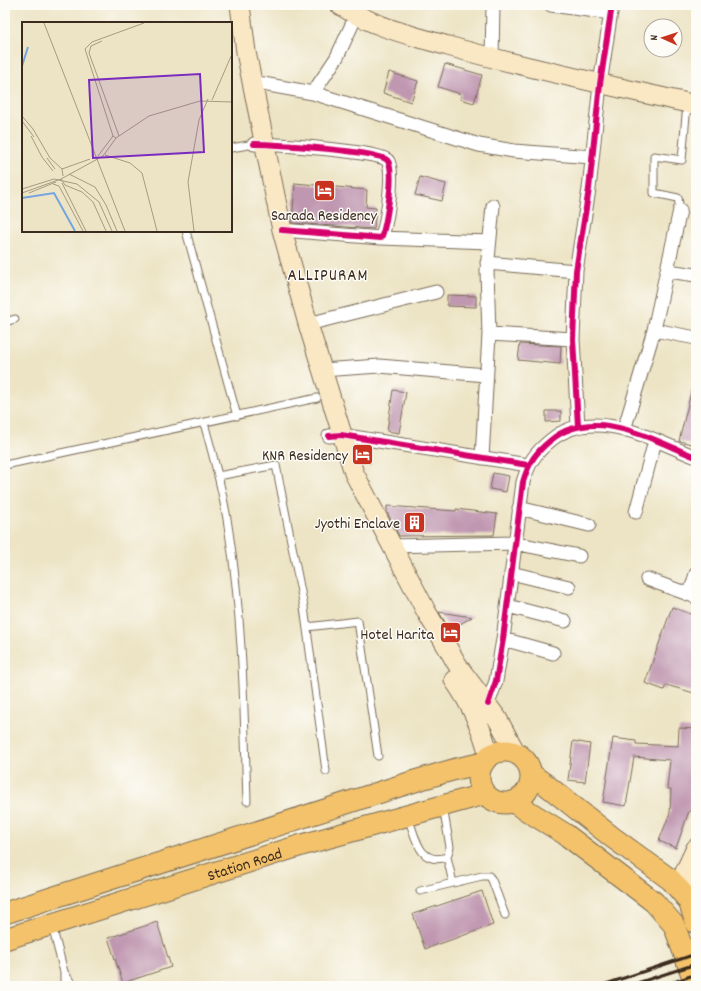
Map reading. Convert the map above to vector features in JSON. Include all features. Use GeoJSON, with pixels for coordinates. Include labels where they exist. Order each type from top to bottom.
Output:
{"type":"FeatureCollection","features":[{"type":"Feature","properties":{"kind":"main road"},"geometry":{"type":"LineString","coordinates":[[230,5],[240,77],[322,370],[335,435],[348,486],[359,512],[415,619],[474,711],[485,737],[486,760]]}},
{"type":"Feature","properties":{"kind":"main road"},"geometry":{"type":"LineString","coordinates":[[240,5],[252,82],[259,144],[285,282],[317,398],[335,435],[347,454],[363,494],[446,647],[460,669],[488,704],[516,754]]}},
{"type":"Feature","properties":{"kind":"main road"},"geometry":{"type":"LineString","coordinates":[[340,5],[356,16],[377,25],[492,59],[692,104]]}},
{"type":"Feature","properties":{"kind":"main road"},"geometry":{"type":"LineString","coordinates":[[531,774],[529,786],[523,796],[513,802],[503,803],[493,800],[485,794],[480,784],[479,773],[486,760],[498,752],[507,751],[516,754],[526,762],[531,774],[612,837],[671,880],[691,905]]}},
{"type":"Feature","properties":{"kind":"main road","name":"Station Road"},"geometry":{"type":"LineString","coordinates":[[5,913],[486,760]]}},
{"type":"Feature","properties":{"kind":"main road","name":"Station Road"},"geometry":{"type":"LineString","coordinates":[[5,939],[302,845],[485,794]]}},
{"type":"Feature","properties":{"kind":"main road"},"geometry":{"type":"LineString","coordinates":[[513,802],[565,834],[654,902],[674,925],[696,986]]}},
{"type":"Feature","properties":{"kind":"main road"},"geometry":{"type":"LineString","coordinates":[[691,905],[696,848]]}},
{"type":"Feature","properties":{"kind":"main road"},"geometry":{"type":"LineString","coordinates":[[674,925],[673,950],[685,986]]}},
{"type":"Feature","properties":{"kind":"street"},"geometry":{"type":"LineString","coordinates":[[492,59],[493,5]]}},
{"type":"Feature","properties":{"kind":"street"},"geometry":{"type":"LineString","coordinates":[[551,5],[612,9],[600,84],[592,157],[576,271],[573,339],[578,426]]}},
{"type":"Feature","properties":{"kind":"street"},"geometry":{"type":"LineString","coordinates":[[313,93],[337,57],[356,16]]}},
{"type":"Feature","properties":{"kind":"street"},"geometry":{"type":"LineString","coordinates":[[252,82],[313,93],[480,145],[514,151],[592,157]]}},
{"type":"Feature","properties":{"kind":"street"},"geometry":{"type":"LineString","coordinates":[[259,144],[338,150],[383,157],[387,160],[390,165],[390,187],[385,225],[381,238]]}},
{"type":"Feature","properties":{"kind":"street"},"geometry":{"type":"LineString","coordinates":[[482,458],[489,334],[487,263],[493,206]]}},
{"type":"Feature","properties":{"kind":"street"},"geometry":{"type":"LineString","coordinates":[[624,430],[654,330],[680,210]]}},
{"type":"Feature","properties":{"kind":"street"},"geometry":{"type":"LineString","coordinates":[[282,230],[381,238],[489,242]]}},
{"type":"Feature","properties":{"kind":"street"},"geometry":{"type":"LineString","coordinates":[[487,263],[576,271]]}},
{"type":"Feature","properties":{"kind":"street"},"geometry":{"type":"LineString","coordinates":[[668,271],[696,275]]}},
{"type":"Feature","properties":{"kind":"street"},"geometry":{"type":"LineString","coordinates":[[308,324],[436,292]]}},
{"type":"Feature","properties":{"kind":"street"},"geometry":{"type":"LineString","coordinates":[[654,330],[696,338]]}},
{"type":"Feature","properties":{"kind":"street"},"geometry":{"type":"LineString","coordinates":[[489,334],[573,339]]}},
{"type":"Feature","properties":{"kind":"street"},"geometry":{"type":"LineString","coordinates":[[322,370],[379,366],[486,375]]}},
{"type":"Feature","properties":{"kind":"street"},"geometry":{"type":"LineString","coordinates":[[488,704],[496,681],[503,639],[519,508],[528,465],[538,452],[556,436],[578,426],[602,425],[624,430],[696,457]]}},
{"type":"Feature","properties":{"kind":"street"},"geometry":{"type":"LineString","coordinates":[[335,435],[528,465]]}},
{"type":"Feature","properties":{"kind":"street"},"geometry":{"type":"LineString","coordinates":[[636,512],[656,441]]}},
{"type":"Feature","properties":{"kind":"street"},"geometry":{"type":"LineString","coordinates":[[519,508],[589,524]]}},
{"type":"Feature","properties":{"kind":"street"},"geometry":{"type":"LineString","coordinates":[[391,546],[514,543],[579,556]]}},
{"type":"Feature","properties":{"kind":"street"},"geometry":{"type":"LineString","coordinates":[[512,573],[569,587]]}},
{"type":"Feature","properties":{"kind":"street"},"geometry":{"type":"LineString","coordinates":[[647,579],[693,595],[696,574]]}},
{"type":"Feature","properties":{"kind":"street"},"geometry":{"type":"LineString","coordinates":[[508,606],[565,621]]}},
{"type":"Feature","properties":{"kind":"street"},"geometry":{"type":"LineString","coordinates":[[503,639],[553,653]]}},
{"type":"Feature","properties":{"kind":"lane"},"geometry":{"type":"LineString","coordinates":[[680,210],[678,198],[654,193],[654,156],[682,160],[692,104]]}},
{"type":"Feature","properties":{"kind":"lane"},"geometry":{"type":"LineString","coordinates":[[232,148],[259,144]]}},
{"type":"Feature","properties":{"kind":"lane"},"geometry":{"type":"LineString","coordinates":[[186,232],[237,416]]}},
{"type":"Feature","properties":{"kind":"lane"},"geometry":{"type":"LineString","coordinates":[[5,322],[16,319]]}},
{"type":"Feature","properties":{"kind":"lane"},"geometry":{"type":"LineString","coordinates":[[5,465],[317,398]]}},
{"type":"Feature","properties":{"kind":"lane"},"geometry":{"type":"LineString","coordinates":[[204,423],[218,476],[229,532],[235,578],[244,698],[247,801]]}},
{"type":"Feature","properties":{"kind":"lane"},"geometry":{"type":"LineString","coordinates":[[218,476],[276,465],[307,627],[326,771]]}},
{"type":"Feature","properties":{"kind":"lane"},"geometry":{"type":"LineString","coordinates":[[307,627],[358,621],[378,756]]}},
{"type":"Feature","properties":{"kind":"lane"},"geometry":{"type":"LineString","coordinates":[[443,805],[450,847],[447,857],[453,884]]}},
{"type":"Feature","properties":{"kind":"lane"},"geometry":{"type":"LineString","coordinates":[[407,815],[419,847],[426,856],[437,860],[447,857]]}},
{"type":"Feature","properties":{"kind":"lane"},"geometry":{"type":"LineString","coordinates":[[420,892],[482,876],[489,876],[492,880],[505,915]]}},
{"type":"Feature","properties":{"kind":"lane"},"geometry":{"type":"LineString","coordinates":[[52,924],[64,972],[64,986]]}},
{"type":"Feature","properties":{"kind":"lane"},"geometry":{"type":"LineString","coordinates":[[64,972],[73,986]]}},
{"type":"Feature","properties":{"kind":"building"},"geometry":{"type":"Polygon","coordinates":[[[445,64],[482,75],[474,103],[460,99],[461,94],[438,87],[445,64]]]}},
{"type":"Feature","properties":{"kind":"building"},"geometry":{"type":"Polygon","coordinates":[[[389,72],[418,81],[411,102],[383,93],[389,72]]]}},
{"type":"Feature","properties":{"kind":"building"},"geometry":{"type":"Polygon","coordinates":[[[420,177],[446,184],[442,201],[415,195],[420,177]]]}},
{"type":"Feature","properties":{"kind":"building"},"geometry":{"type":"Polygon","coordinates":[[[295,183],[367,190],[366,207],[376,208],[374,229],[292,223],[295,183]]]}},
{"type":"Feature","properties":{"kind":"building"},"geometry":{"type":"Polygon","coordinates":[[[447,295],[476,296],[476,307],[447,306],[447,295]]]}},
{"type":"Feature","properties":{"kind":"building"},"geometry":{"type":"Polygon","coordinates":[[[520,344],[561,346],[560,364],[518,360],[520,344]]]}},
{"type":"Feature","properties":{"kind":"building"},"geometry":{"type":"Polygon","coordinates":[[[692,388],[696,388],[696,445],[679,441],[692,388]]]}},
{"type":"Feature","properties":{"kind":"building"},"geometry":{"type":"Polygon","coordinates":[[[393,390],[406,392],[399,433],[387,431],[393,390]]]}},
{"type":"Feature","properties":{"kind":"building"},"geometry":{"type":"Polygon","coordinates":[[[546,411],[561,411],[561,421],[546,422],[546,411]]]}},
{"type":"Feature","properties":{"kind":"building"},"geometry":{"type":"Polygon","coordinates":[[[359,448],[371,448],[370,463],[362,462],[359,448]]]}},
{"type":"Feature","properties":{"kind":"building"},"geometry":{"type":"Polygon","coordinates":[[[493,473],[509,476],[506,492],[490,489],[493,473]]]}},
{"type":"Feature","properties":{"kind":"building"},"geometry":{"type":"Polygon","coordinates":[[[387,506],[456,511],[456,509],[497,514],[494,535],[399,536],[387,512],[387,506]]]}},
{"type":"Feature","properties":{"kind":"building"},"geometry":{"type":"Polygon","coordinates":[[[672,607],[696,616],[696,688],[694,693],[666,685],[664,690],[645,683],[672,607]]]}},
{"type":"Feature","properties":{"kind":"building"},"geometry":{"type":"Polygon","coordinates":[[[439,612],[472,617],[450,630],[439,612]]]}},
{"type":"Feature","properties":{"kind":"building"},"geometry":{"type":"Polygon","coordinates":[[[679,728],[696,729],[693,765],[696,765],[696,811],[689,811],[676,848],[659,841],[670,813],[671,789],[667,789],[670,760],[634,757],[626,806],[603,802],[613,738],[636,741],[636,744],[678,746],[679,728]]]}},
{"type":"Feature","properties":{"kind":"building"},"geometry":{"type":"Polygon","coordinates":[[[573,741],[590,744],[585,782],[568,780],[573,741]]]}},
{"type":"Feature","properties":{"kind":"building"},"geometry":{"type":"Polygon","coordinates":[[[482,891],[493,925],[425,949],[413,914],[482,891]]]}},
{"type":"Feature","properties":{"kind":"building"},"geometry":{"type":"Polygon","coordinates":[[[157,922],[171,967],[123,983],[108,938],[157,922]]]}},
{"type":"Feature","properties":{"kind":"railway"},"geometry":{"type":"LineString","coordinates":[[600,986],[696,954]]}},
{"type":"Feature","properties":{"kind":"railway"},"geometry":{"type":"LineString","coordinates":[[628,986],[696,964]]}},
{"type":"Feature","properties":{"kind":"railway"},"geometry":{"type":"LineString","coordinates":[[663,986],[696,974]]}},
{"type":"Feature","properties":{"kind":"cycle path"},"geometry":{"type":"LineString","coordinates":[[578,426],[573,339],[576,271],[589,189],[600,84],[612,5]]}},
{"type":"Feature","properties":{"kind":"cycle path"},"geometry":{"type":"LineString","coordinates":[[254,144],[346,151],[379,157],[387,160],[390,165],[391,174],[389,198],[381,238],[282,230]]}},
{"type":"Feature","properties":{"kind":"cycle path"},"geometry":{"type":"LineString","coordinates":[[488,704],[496,681],[503,639],[523,482],[530,463],[541,449],[551,440],[568,430],[586,426],[604,426],[623,429],[642,435],[696,457]]}},
{"type":"Feature","properties":{"kind":"cycle path"},"geometry":{"type":"LineString","coordinates":[[329,436],[341,435],[528,465]]}},
{"type":"Feature","properties":{"kind":"place","name":"Sarada Residency"},"geometry":{"type":"Point","coordinates":[324,190]}},
{"type":"Feature","properties":{"kind":"place","name":"KNR Residency"},"geometry":{"type":"Point","coordinates":[363,454]}},
{"type":"Feature","properties":{"kind":"place","name":"Jyothi Enclave"},"geometry":{"type":"Point","coordinates":[415,522]}},
{"type":"Feature","properties":{"kind":"place","name":"Hotel Harita"},"geometry":{"type":"Point","coordinates":[450,633]}},
{"type":"Feature","properties":{"kind":"district","name":"ALLIPURAM"},"geometry":{"type":"Point","coordinates":[328,274]}}]}
